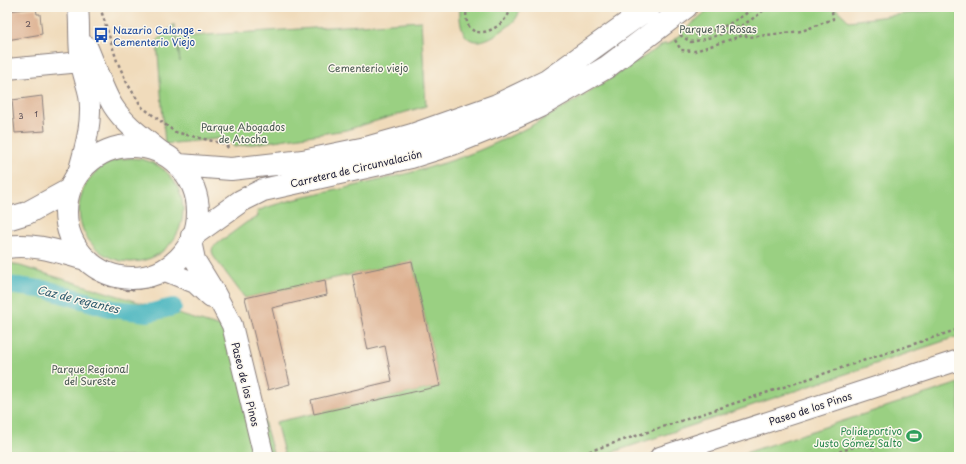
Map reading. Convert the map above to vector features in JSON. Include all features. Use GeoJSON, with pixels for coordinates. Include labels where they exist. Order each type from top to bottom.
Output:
{"type":"FeatureCollection","features":[{"type":"Feature","properties":{"kind":"main road","name":"Carretera de Circunvalación"},"geometry":{"type":"LineString","coordinates":[[171,159],[231,169],[303,161],[366,148],[412,135],[497,105],[547,81],[650,7]]}},
{"type":"Feature","properties":{"kind":"main road","name":"Carretera de Circunvalación"},"geometry":{"type":"LineString","coordinates":[[191,239],[241,201],[263,190],[412,157],[452,144],[540,106],[606,67],[670,32],[686,7]]}},
{"type":"Feature","properties":{"kind":"main road"},"geometry":{"type":"LineString","coordinates":[[7,220],[27,212],[74,182],[98,155],[117,148],[137,146],[150,148],[171,159],[188,178],[195,193],[198,209],[196,226],[191,239],[184,252],[162,278],[150,275],[137,278],[123,277],[86,267],[41,247],[7,247]]}},
{"type":"Feature","properties":{"kind":"main road"},"geometry":{"type":"LineString","coordinates":[[74,182],[66,208],[68,227],[74,244],[86,267]]}},
{"type":"Feature","properties":{"kind":"street"},"geometry":{"type":"LineString","coordinates":[[74,182],[86,145],[90,120],[89,96],[81,62],[81,30],[78,7]]}},
{"type":"Feature","properties":{"kind":"street"},"geometry":{"type":"LineString","coordinates":[[81,30],[105,91],[114,107],[141,135],[171,159]]}},
{"type":"Feature","properties":{"kind":"street"},"geometry":{"type":"LineString","coordinates":[[7,69],[81,62]]}},
{"type":"Feature","properties":{"kind":"street","name":"Paseo de los Pinos"},"geometry":{"type":"LineString","coordinates":[[191,239],[195,260],[226,311],[232,325],[264,457]]}},
{"type":"Feature","properties":{"kind":"street","name":"Paseo de los Pinos"},"geometry":{"type":"LineString","coordinates":[[162,278],[195,283],[226,311]]}},
{"type":"Feature","properties":{"kind":"street","name":"Paseo de los Pinos"},"geometry":{"type":"LineString","coordinates":[[660,457],[959,360]]}},
{"type":"Feature","properties":{"kind":"path"},"geometry":{"type":"LineString","coordinates":[[100,7],[117,61],[127,82],[142,107],[175,132],[225,144],[229,147],[230,152]]}},
{"type":"Feature","properties":{"kind":"path"},"geometry":{"type":"LineString","coordinates":[[468,7],[467,20],[471,28],[477,32],[488,33],[500,26],[509,16],[512,7]]}},
{"type":"Feature","properties":{"kind":"path"},"geometry":{"type":"LineString","coordinates":[[688,34],[703,33],[726,26],[755,7]]}},
{"type":"Feature","properties":{"kind":"path"},"geometry":{"type":"LineString","coordinates":[[670,32],[691,42],[722,35],[757,16],[767,7]]}},
{"type":"Feature","properties":{"kind":"path"},"geometry":{"type":"LineString","coordinates":[[670,32],[681,50],[695,51],[744,35],[749,37],[802,31],[833,19],[832,11],[828,7]]}},
{"type":"Feature","properties":{"kind":"path"},"geometry":{"type":"LineString","coordinates":[[86,267],[105,285],[128,290],[162,278]]}},
{"type":"Feature","properties":{"kind":"path"},"geometry":{"type":"LineString","coordinates":[[572,457],[959,329]]}},
{"type":"Feature","properties":{"kind":"path"},"geometry":{"type":"LineString","coordinates":[[822,457],[870,442],[875,457]]}},
{"type":"Feature","properties":{"kind":"green space"},"geometry":{"type":"Polygon","coordinates":[[[460,7],[520,7],[516,19],[507,27],[490,38],[482,41],[475,41],[469,39],[464,34],[461,27],[460,7]]]}},
{"type":"Feature","properties":{"kind":"green space","name":"Parque 13 Rosas"},"geometry":{"type":"Polygon","coordinates":[[[711,7],[834,7],[849,21],[959,7],[959,336],[598,457],[285,457],[276,422],[440,386],[412,261],[245,298],[214,257],[212,251],[213,247],[247,222],[258,217],[257,211],[267,207],[287,201],[391,178],[445,163],[463,157],[504,139],[551,115],[664,44],[669,44],[711,7]]]}},
{"type":"Feature","properties":{"kind":"green space","name":"Cementerio viejo"},"geometry":{"type":"Polygon","coordinates":[[[421,21],[426,106],[346,130],[234,147],[225,138],[165,144],[157,41],[174,24],[180,62],[177,37],[421,21]]]}},
{"type":"Feature","properties":{"kind":"green space"},"geometry":{"type":"Polygon","coordinates":[[[131,158],[151,162],[168,173],[179,190],[183,210],[179,230],[168,247],[151,258],[131,262],[111,258],[94,247],[83,230],[79,210],[83,190],[94,173],[111,162],[131,158]]]}},
{"type":"Feature","properties":{"kind":"green space","name":"Parque Regional del Sureste"},"geometry":{"type":"Polygon","coordinates":[[[7,262],[240,333],[274,457],[7,457],[7,262]]]}},
{"type":"Feature","properties":{"kind":"green space"},"geometry":{"type":"Polygon","coordinates":[[[959,383],[959,457],[733,457],[959,383]]]}},
{"type":"Feature","properties":{"kind":"building"},"geometry":{"type":"Polygon","coordinates":[[[36,8],[37,14],[40,14],[42,34],[7,40],[7,11],[36,8]]]}},
{"type":"Feature","properties":{"kind":"building"},"geometry":{"type":"Polygon","coordinates":[[[42,96],[45,131],[15,133],[12,100],[42,96]]]}},
{"type":"Feature","properties":{"kind":"building"},"geometry":{"type":"Polygon","coordinates":[[[412,261],[440,386],[314,414],[311,400],[392,381],[385,346],[368,350],[352,274],[412,261]]]}},
{"type":"Feature","properties":{"kind":"building"},"geometry":{"type":"Polygon","coordinates":[[[325,280],[327,295],[272,308],[290,384],[268,390],[245,298],[325,280]]]}},
{"type":"Feature","properties":{"kind":"waterway","name":"Caz de regantes"},"geometry":{"type":"LineString","coordinates":[[7,285],[48,290],[113,309],[148,313],[173,307]]}},
{"type":"Feature","properties":{"kind":"place","name":"Nazario Calonge - Cementerio Viejo"},"geometry":{"type":"Point","coordinates":[101,35]}},
{"type":"Feature","properties":{"kind":"place","name":"Polideportivo Justo Gómez Salto"},"geometry":{"type":"Point","coordinates":[914,436]}},
{"type":"Feature","properties":{"kind":"park label","name":"Parque Abogados de Atocha"},"geometry":{"type":"Point","coordinates":[243,132]}}]}
